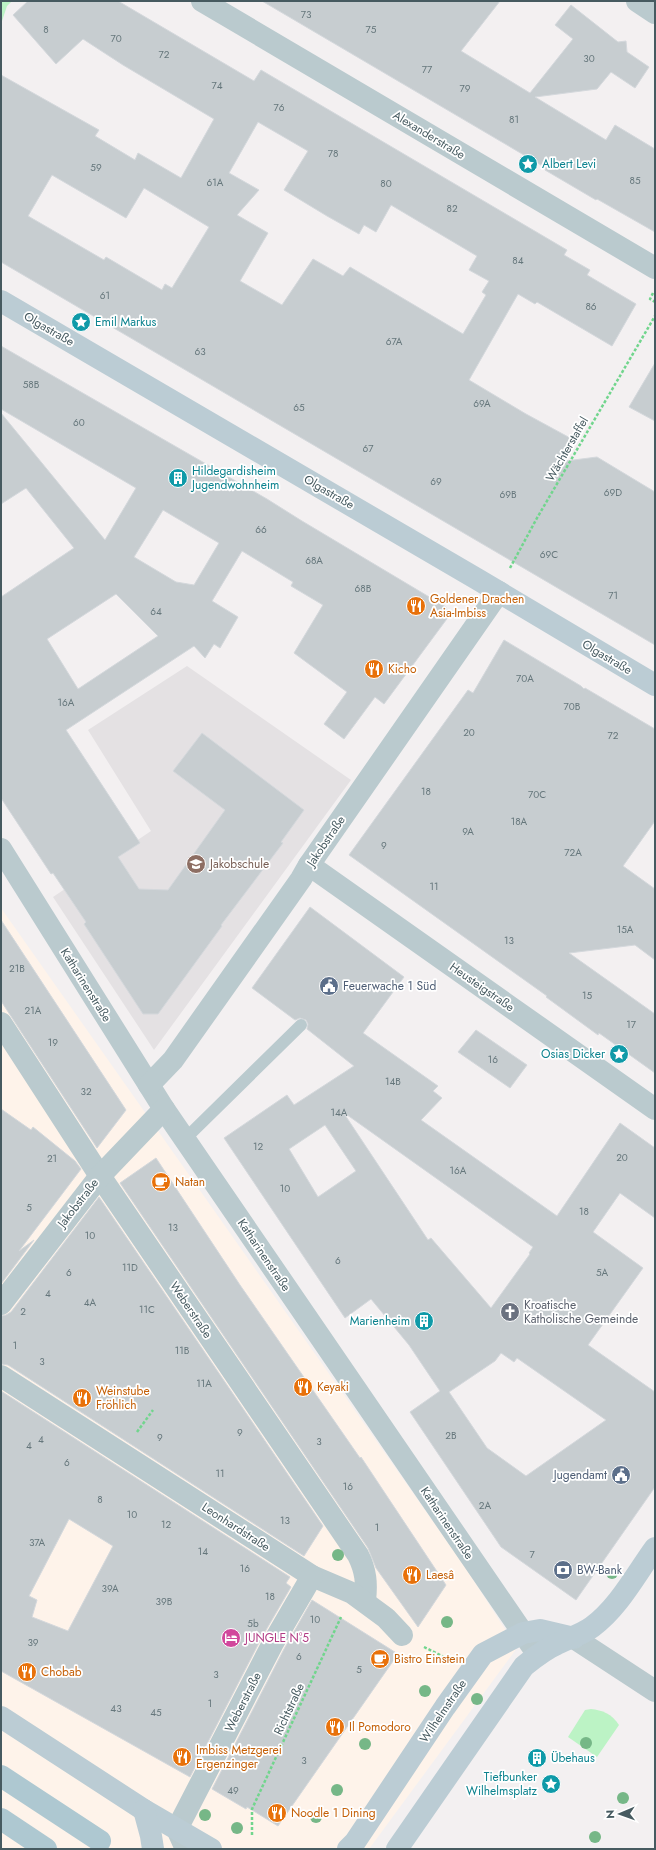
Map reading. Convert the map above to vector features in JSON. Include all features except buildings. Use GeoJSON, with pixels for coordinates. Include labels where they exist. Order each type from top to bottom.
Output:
{"type":"FeatureCollection","features":[{"type":"Feature","properties":{"kind":"main road"},"geometry":{"type":"LineString","coordinates":[[1,1776],[100,1841]]}},
{"type":"Feature","properties":{"kind":"main road"},"geometry":{"type":"LineString","coordinates":[[1,1819],[46,1849]]}},
{"type":"Feature","properties":{"kind":"street","name":"Alexanderstraße"},"geometry":{"type":"LineString","coordinates":[[202,1],[655,268]]}},
{"type":"Feature","properties":{"kind":"street"},"geometry":{"type":"LineString","coordinates":[[637,1],[655,13]]}},
{"type":"Feature","properties":{"kind":"street","name":"Olgastraße"},"geometry":{"type":"LineString","coordinates":[[1,301],[499,592],[655,685]]}},
{"type":"Feature","properties":{"kind":"street","name":"Jakobstraße"},"geometry":{"type":"LineString","coordinates":[[149,1085],[173,1060],[301,879],[309,865],[499,592]]}},
{"type":"Feature","properties":{"kind":"street","name":"Katharinenstraße"},"geometry":{"type":"LineString","coordinates":[[1,849],[164,1109],[538,1655]]}},
{"type":"Feature","properties":{"kind":"street","name":"Heusteigstraße"},"geometry":{"type":"LineString","coordinates":[[309,865],[655,1109]]}},
{"type":"Feature","properties":{"kind":"street","name":"Weberstraße"},"geometry":{"type":"LineString","coordinates":[[1,1023],[100,1176],[358,1555],[364,1566],[367,1582],[359,1597]]}},
{"type":"Feature","properties":{"kind":"street","name":"Jakobstraße"},"geometry":{"type":"LineString","coordinates":[[1,1304],[100,1176],[164,1109]]}},
{"type":"Feature","properties":{"kind":"street","name":"Leonhardstraße"},"geometry":{"type":"LineString","coordinates":[[1,1376],[312,1576],[359,1597],[386,1618],[402,1635]]}},
{"type":"Feature","properties":{"kind":"street"},"geometry":{"type":"LineString","coordinates":[[397,1849],[524,1666],[556,1644],[574,1638],[593,1627],[610,1611],[655,1548]]}},
{"type":"Feature","properties":{"kind":"street","name":"Weberstraße"},"geometry":{"type":"LineString","coordinates":[[177,1829],[273,1643],[312,1576]]}},
{"type":"Feature","properties":{"kind":"street","name":"Wilhelmstraße"},"geometry":{"type":"LineString","coordinates":[[348,1849],[355,1842],[483,1654],[523,1634],[540,1630],[574,1638]]}},
{"type":"Feature","properties":{"kind":"street"},"geometry":{"type":"LineString","coordinates":[[574,1638],[655,1692]]}},
{"type":"Feature","properties":{"kind":"street"},"geometry":{"type":"LineString","coordinates":[[1,1717],[144,1810],[211,1849]]}},
{"type":"Feature","properties":{"kind":"street"},"geometry":{"type":"LineString","coordinates":[[144,1810],[151,1836],[152,1849]]}},
{"type":"Feature","properties":{"kind":"street"},"geometry":{"type":"LineString","coordinates":[[177,1829],[186,1849]]}},
{"type":"Feature","properties":{"kind":"lane"},"geometry":{"type":"LineString","coordinates":[[185,1139],[301,1025]]}},
{"type":"Feature","properties":{"kind":"path"},"geometry":{"type":"LineString","coordinates":[[655,289],[650,299],[655,302]]}},
{"type":"Feature","properties":{"kind":"path","name":"Wächterstaffel"},"geometry":{"type":"LineString","coordinates":[[499,592],[513,562],[537,518],[655,316]]}},
{"type":"Feature","properties":{"kind":"path","name":"Richtstraße"},"geometry":{"type":"LineString","coordinates":[[252,1835],[252,1809],[359,1597]]}},
{"type":"Feature","properties":{"kind":"path"},"geometry":{"type":"LineString","coordinates":[[402,1635],[445,1658],[474,1667]]}},
{"type":"Feature","properties":{"kind":"shaded area","name":"Jakobschule"},"geometry":{"type":"Polygon","coordinates":[[[187,666],[351,780],[154,1050],[53,897],[151,831],[88,730],[187,666]]]}},
{"type":"Feature","properties":{"kind":"shaded area"},"geometry":{"type":"Polygon","coordinates":[[[1,908],[463,1564],[517,1648],[369,1849],[1,1849],[1,908]]]}},
{"type":"Feature","properties":{"kind":"green space"},"geometry":{"type":"Polygon","coordinates":[[[1,1],[12,1],[7,6],[1,24],[1,1]]]}},
{"type":"Feature","properties":{"kind":"green space"},"geometry":{"type":"Polygon","coordinates":[[[591,1709],[606,1713],[619,1725],[597,1757],[568,1737],[585,1710],[591,1709]]]}},
{"type":"Feature","properties":{"kind":"place","name":"Albert Levi"},"geometry":{"type":"Point","coordinates":[528,164]}},
{"type":"Feature","properties":{"kind":"place","name":"Emil Markus"},"geometry":{"type":"Point","coordinates":[81,322]}},
{"type":"Feature","properties":{"kind":"place","name":"Hildegardisheim Jugendwohnheim"},"geometry":{"type":"Point","coordinates":[178,478]}},
{"type":"Feature","properties":{"kind":"place","name":"Goldener Drachen Asia-Imbiss"},"geometry":{"type":"Point","coordinates":[416,606]}},
{"type":"Feature","properties":{"kind":"place","name":"Kicho"},"geometry":{"type":"Point","coordinates":[374,669]}},
{"type":"Feature","properties":{"kind":"place","name":"Jakobschule"},"geometry":{"type":"Point","coordinates":[196,864]}},
{"type":"Feature","properties":{"kind":"place","name":"Feuerwache 1 Süd"},"geometry":{"type":"Point","coordinates":[329,986]}},
{"type":"Feature","properties":{"kind":"place","name":"Osias Dicker"},"geometry":{"type":"Point","coordinates":[619,1054]}},
{"type":"Feature","properties":{"kind":"place","name":"Natan"},"geometry":{"type":"Point","coordinates":[161,1182]}},
{"type":"Feature","properties":{"kind":"place","name":"Kroatische Katholische Gemeinde"},"geometry":{"type":"Point","coordinates":[510,1312]}},
{"type":"Feature","properties":{"kind":"place","name":"Marienheim"},"geometry":{"type":"Point","coordinates":[424,1321]}},
{"type":"Feature","properties":{"kind":"place","name":"Keyaki"},"geometry":{"type":"Point","coordinates":[303,1387]}},
{"type":"Feature","properties":{"kind":"place","name":"Weinstube Fröhlich"},"geometry":{"type":"Point","coordinates":[82,1398]}},
{"type":"Feature","properties":{"kind":"place","name":"Jugendamt"},"geometry":{"type":"Point","coordinates":[621,1475]}},
{"type":"Feature","properties":{"kind":"place","name":"BW-Bank"},"geometry":{"type":"Point","coordinates":[563,1570]}},
{"type":"Feature","properties":{"kind":"place","name":"Laesâ"},"geometry":{"type":"Point","coordinates":[412,1575]}},
{"type":"Feature","properties":{"kind":"place","name":"JUNGLE N°5"},"geometry":{"type":"Point","coordinates":[231,1638]}},
{"type":"Feature","properties":{"kind":"place","name":"Bistro Einstein"},"geometry":{"type":"Point","coordinates":[380,1659]}},
{"type":"Feature","properties":{"kind":"place","name":"Chobab"},"geometry":{"type":"Point","coordinates":[27,1672]}},
{"type":"Feature","properties":{"kind":"place","name":"Il Pomodoro"},"geometry":{"type":"Point","coordinates":[335,1727]}},
{"type":"Feature","properties":{"kind":"place","name":"Imbiss Metzgerei Ergenzinger"},"geometry":{"type":"Point","coordinates":[182,1757]}},
{"type":"Feature","properties":{"kind":"place","name":"Übehaus"},"geometry":{"type":"Point","coordinates":[537,1758]}},
{"type":"Feature","properties":{"kind":"place","name":"Tiefbunker Wilhelmsplatz"},"geometry":{"type":"Point","coordinates":[551,1784]}},
{"type":"Feature","properties":{"kind":"place","name":"Noodle 1 Dining"},"geometry":{"type":"Point","coordinates":[277,1813]}}]}
